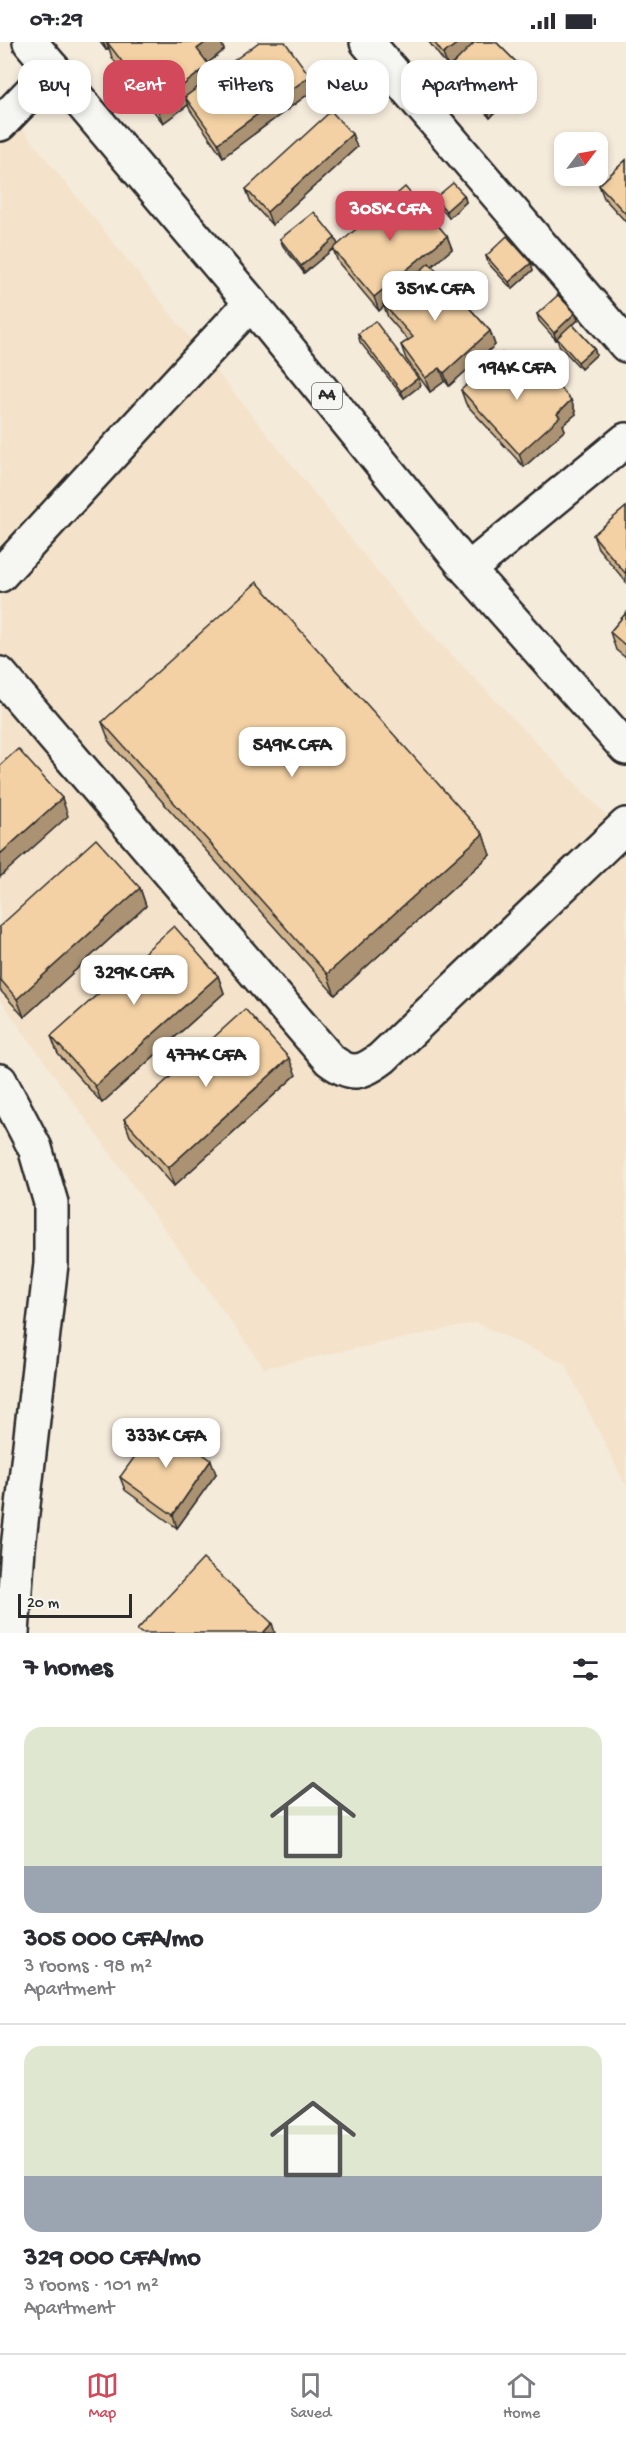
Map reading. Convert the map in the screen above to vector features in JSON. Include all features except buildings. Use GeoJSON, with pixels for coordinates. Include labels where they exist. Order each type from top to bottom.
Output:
{"type":"FeatureCollection","features":[{"type":"Feature","properties":{"kind":"street","name":"A4"},"geometry":{"type":"LineString","coordinates":[[30,42],[45,60]]}},
{"type":"Feature","properties":{"kind":"street"},"geometry":{"type":"LineString","coordinates":[[366,42],[626,345]]}},
{"type":"Feature","properties":{"kind":"street"},"geometry":{"type":"LineString","coordinates":[[0,124],[18,105]]}},
{"type":"Feature","properties":{"kind":"street","name":"A4"},"geometry":{"type":"LineString","coordinates":[[91,114],[250,303],[468,570],[626,748]]}},
{"type":"Feature","properties":{"kind":"street"},"geometry":{"type":"LineString","coordinates":[[0,575],[250,303]]}},
{"type":"Feature","properties":{"kind":"street"},"geometry":{"type":"LineString","coordinates":[[468,570],[626,440]]}},
{"type":"Feature","properties":{"kind":"street"},"geometry":{"type":"LineString","coordinates":[[0,674],[330,1060],[344,1071],[358,1071],[382,1058],[626,825]]}},
{"type":"Feature","properties":{"kind":"street"},"geometry":{"type":"LineString","coordinates":[[0,1081],[35,1148],[51,1203],[51,1264],[18,1548],[12,1633]]}},
{"type":"Feature","properties":{"kind":"shaded area"},"geometry":{"type":"Polygon","coordinates":[[[0,101],[405,606],[626,836],[626,1486],[565,1364],[476,1323],[264,1368],[0,1000],[0,101]]]}}]}
